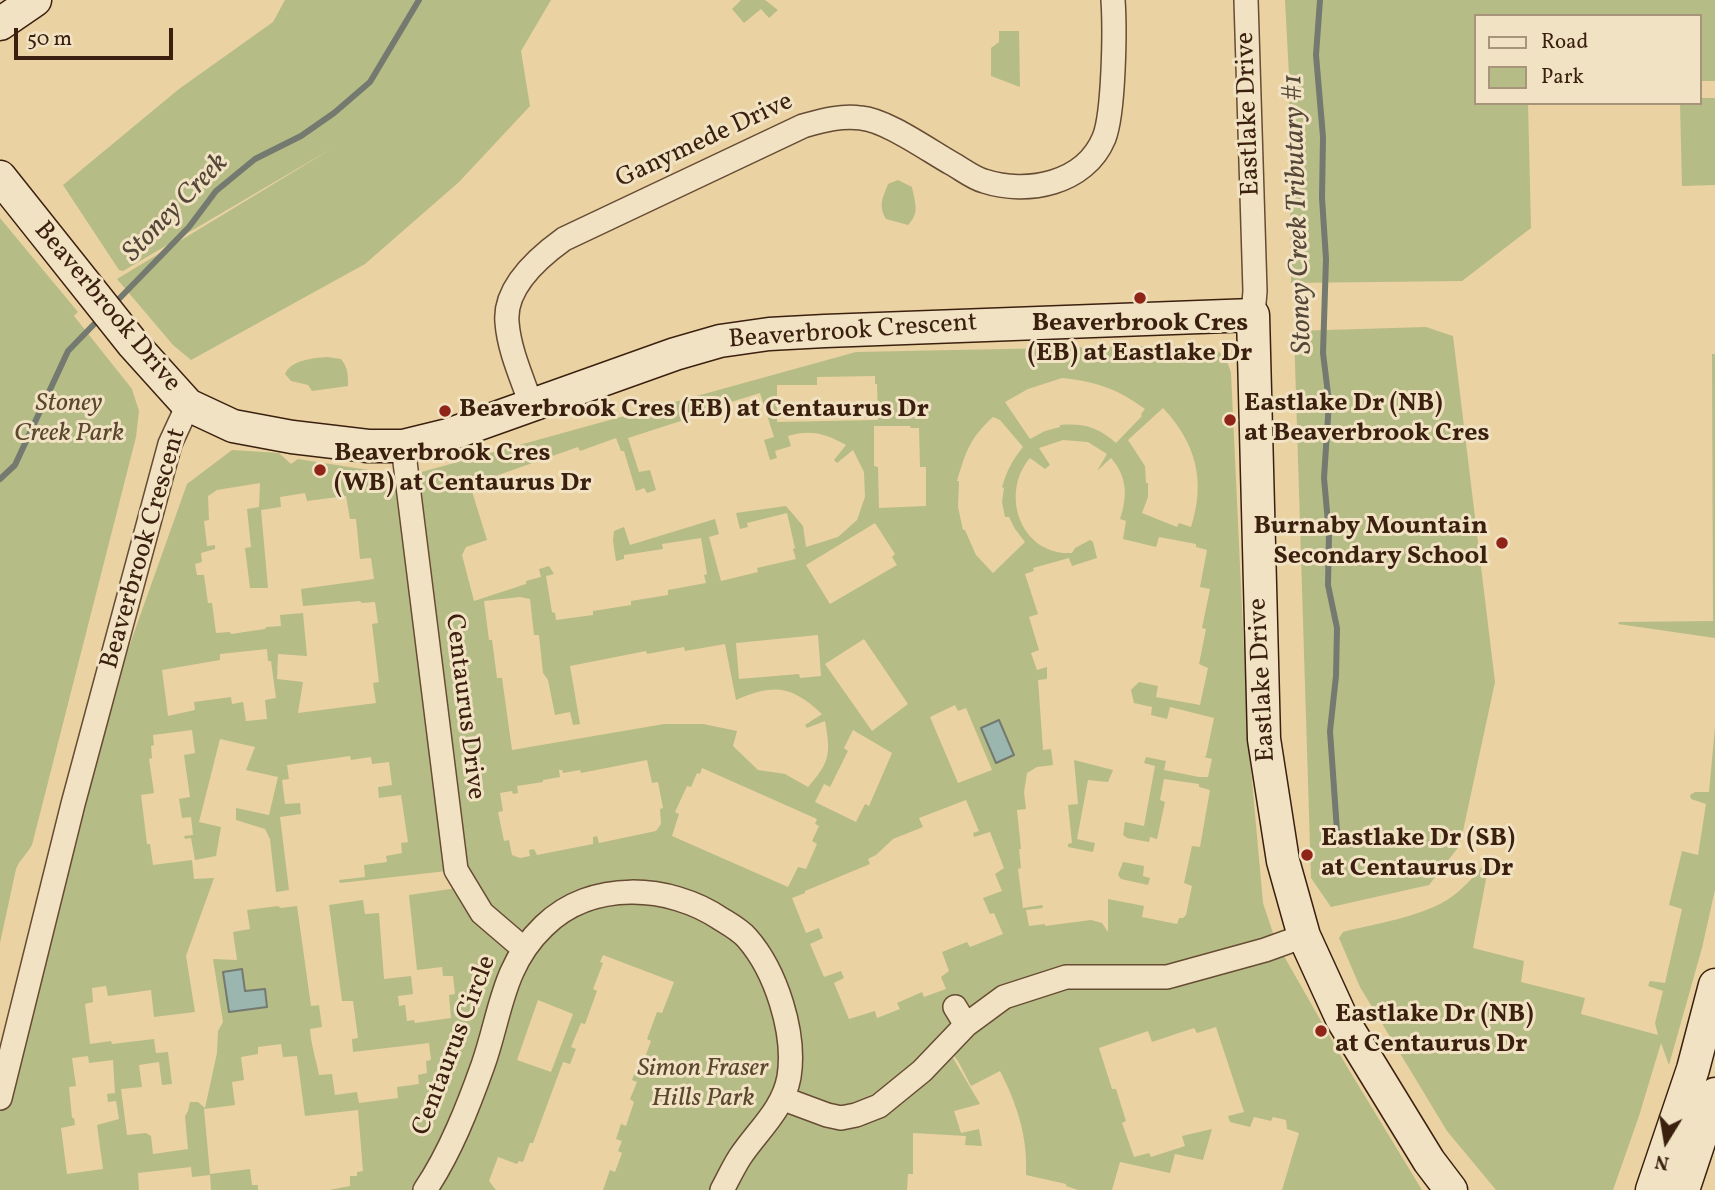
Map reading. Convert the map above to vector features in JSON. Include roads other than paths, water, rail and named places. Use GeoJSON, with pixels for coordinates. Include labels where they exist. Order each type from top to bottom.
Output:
{"type":"FeatureCollection","features":[{"type":"Feature","properties":{"kind":"street"},"geometry":{"type":"LineString","coordinates":[[0,24],[35,0]]}},
{"type":"Feature","properties":{"kind":"street","name":"Ganymede Drive"},"geometry":{"type":"LineString","coordinates":[[532,407],[514,356],[506,320],[512,297],[523,278],[538,258],[564,239],[803,126],[834,119],[863,118],[884,125],[981,180],[1017,187],[1036,187],[1054,182],[1086,163],[1105,137],[1111,110],[1113,0]]}},
{"type":"Feature","properties":{"kind":"street","name":"Eastlake Drive"},"geometry":{"type":"LineString","coordinates":[[1246,0],[1255,282],[1253,315],[1264,739],[1283,861],[1304,936],[1342,1019],[1429,1160],[1451,1190]]}},
{"type":"Feature","properties":{"kind":"street","name":"Beaverbrook Drive"},"geometry":{"type":"LineString","coordinates":[[0,177],[95,298],[188,405]]}},
{"type":"Feature","properties":{"kind":"street","name":"Beaverbrook Crescent"},"geometry":{"type":"LineString","coordinates":[[0,1098],[73,804],[170,444],[188,405],[233,426],[292,437],[368,446],[403,446],[448,435],[675,354],[720,341],[769,334],[1253,315]]}},
{"type":"Feature","properties":{"kind":"street","name":"Centaurus Drive"},"geometry":{"type":"LineString","coordinates":[[403,446],[456,870],[482,913],[524,949]]}},
{"type":"Feature","properties":{"kind":"street","name":"Centaurus Circle"},"geometry":{"type":"LineString","coordinates":[[425,1190],[459,1126],[484,1063],[509,975],[524,949],[545,925],[579,902],[614,892],[671,896],[708,910],[746,937],[774,984],[789,1037],[789,1075],[784,1099],[740,1157],[722,1190]]}},
{"type":"Feature","properties":{"kind":"street"},"geometry":{"type":"LineString","coordinates":[[784,1099],[841,1118],[879,1106],[922,1071],[960,1016],[1004,997],[1066,977],[1109,968],[1169,987],[1304,936]]}},
{"type":"Feature","properties":{"kind":"street"},"geometry":{"type":"LineString","coordinates":[[1652,1190],[1693,1069],[1715,985]]}},
{"type":"Feature","properties":{"kind":"street"},"geometry":{"type":"LineString","coordinates":[[1683,1190],[1715,1094]]}},
{"type":"Feature","properties":{"kind":"water"},"geometry":{"type":"Polygon","coordinates":[[[999,720],[1014,755],[996,763],[981,728],[999,720]]]}},
{"type":"Feature","properties":{"kind":"water"},"geometry":{"type":"Polygon","coordinates":[[[242,969],[245,991],[265,989],[267,1007],[229,1012],[223,972],[242,969]]]}},
{"type":"Feature","properties":{"kind":"waterway","name":"Stoney Creek"},"geometry":{"type":"LineString","coordinates":[[114,304],[189,227],[216,191],[255,159],[301,136],[334,113],[370,82],[419,0]]}},
{"type":"Feature","properties":{"kind":"waterway","name":"Stoney Creek Tributary #1"},"geometry":{"type":"LineString","coordinates":[[1320,0],[1316,55],[1323,137],[1322,198],[1326,259],[1323,353],[1329,402],[1324,478],[1329,534],[1328,585],[1337,628],[1336,676],[1330,731],[1338,845]]}},
{"type":"Feature","properties":{"kind":"waterway","name":"Stoney Creek"},"geometry":{"type":"LineString","coordinates":[[0,479],[15,465],[68,351],[101,317]]}},
{"type":"Feature","properties":{"kind":"place","name":"Beaverbrook Cres (EB) at Eastlake Dr"},"geometry":{"type":"Point","coordinates":[1140,298]}},
{"type":"Feature","properties":{"kind":"place","name":"Beaverbrook Cres (EB) at Centaurus Dr"},"geometry":{"type":"Point","coordinates":[445,411]}},
{"type":"Feature","properties":{"kind":"place","name":"Eastlake Dr (NB) at Beaverbrook Cres"},"geometry":{"type":"Point","coordinates":[1230,420]}},
{"type":"Feature","properties":{"kind":"place","name":"Beaverbrook Cres (WB) at Centaurus Dr"},"geometry":{"type":"Point","coordinates":[320,470]}},
{"type":"Feature","properties":{"kind":"place","name":"Burnaby Mountain Secondary School"},"geometry":{"type":"Point","coordinates":[1502,543]}},
{"type":"Feature","properties":{"kind":"place","name":"Eastlake Dr (SB) at Centaurus Dr"},"geometry":{"type":"Point","coordinates":[1307,855]}},
{"type":"Feature","properties":{"kind":"place","name":"Eastlake Dr (NB) at Centaurus Dr"},"geometry":{"type":"Point","coordinates":[1321,1031]}},
{"type":"Feature","properties":{"kind":"park label","name":"Stoney Creek Park"},"geometry":{"type":"Point","coordinates":[69,420]}},
{"type":"Feature","properties":{"kind":"park label","name":"Simon Fraser Hills Park"},"geometry":{"type":"Point","coordinates":[703,1085]}}]}
